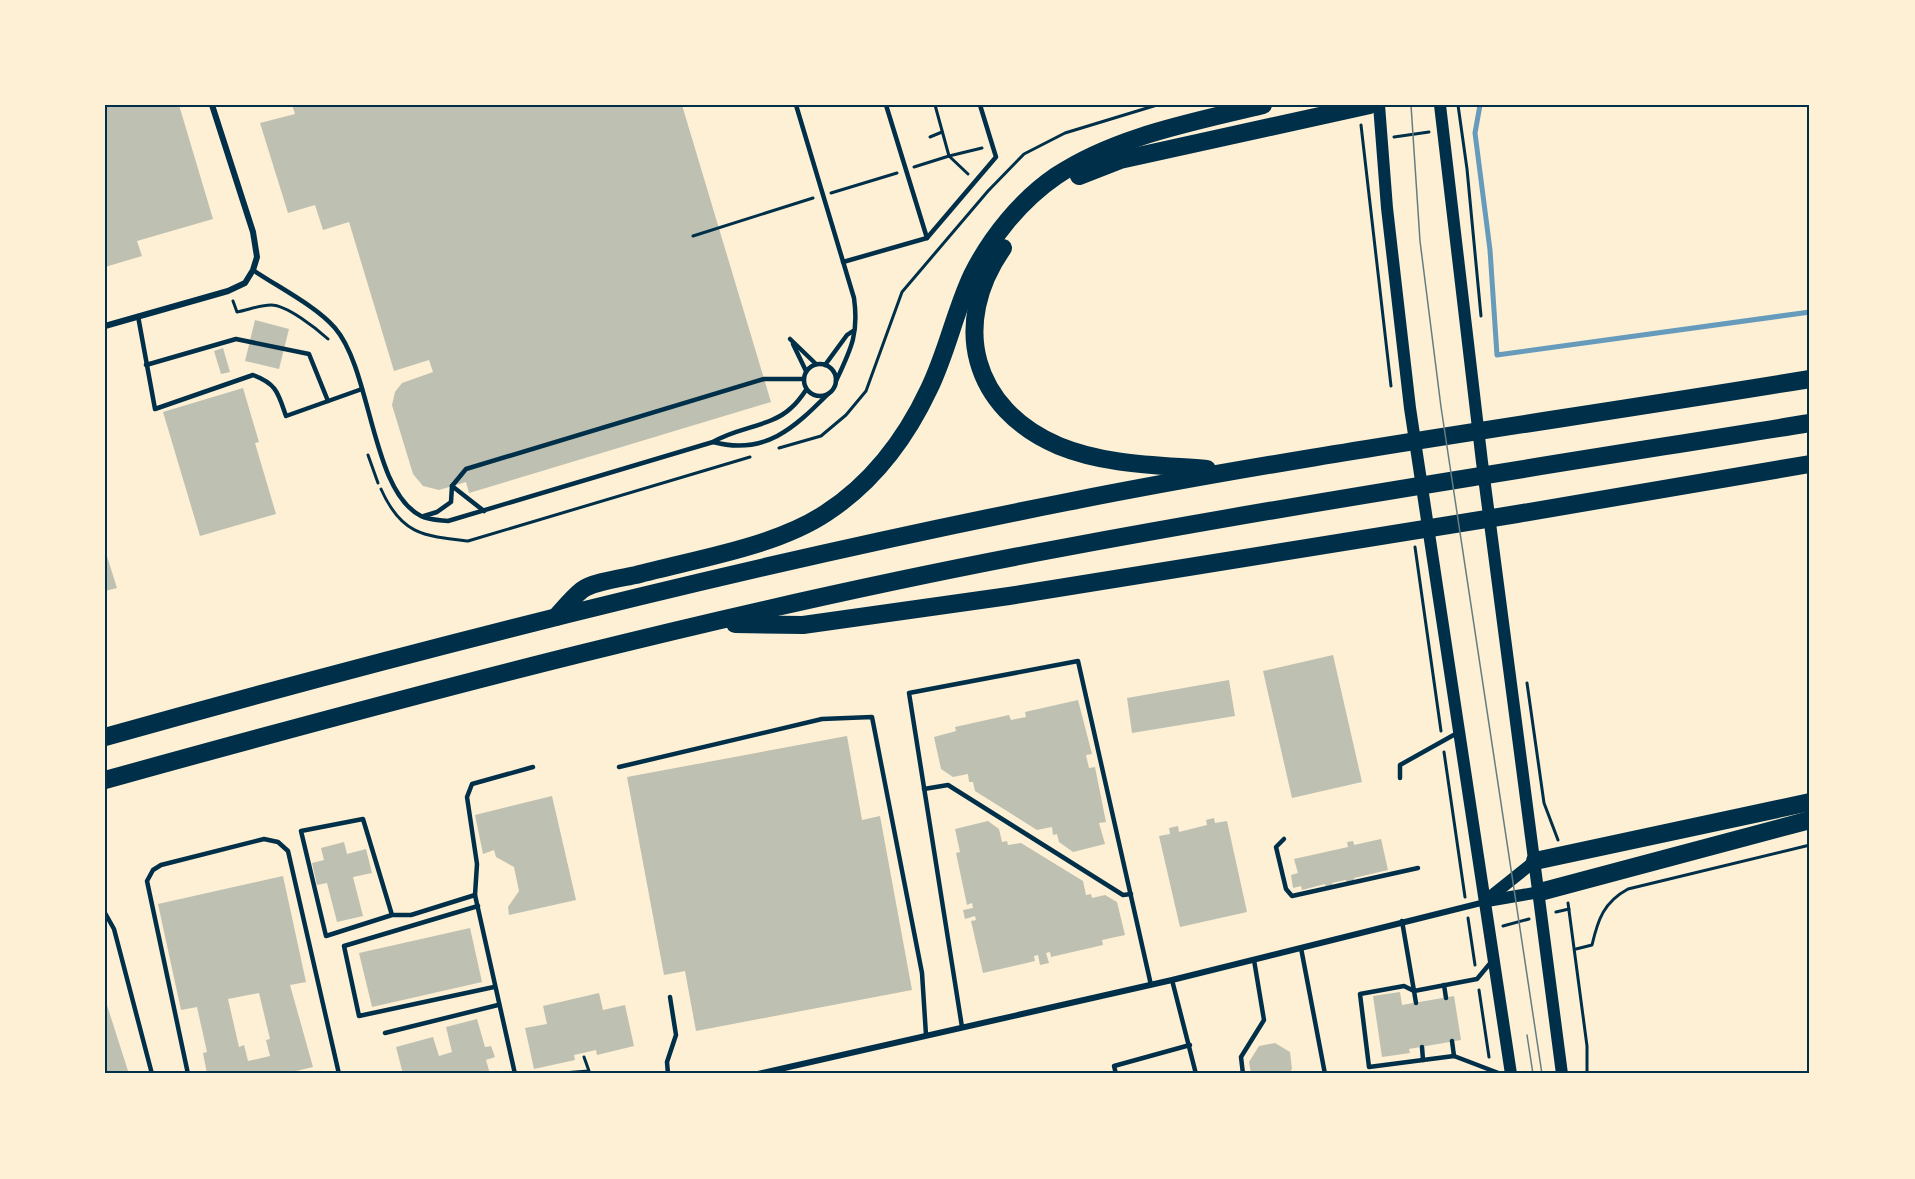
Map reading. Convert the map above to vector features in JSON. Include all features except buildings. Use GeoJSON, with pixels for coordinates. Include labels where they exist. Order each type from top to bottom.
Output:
{"type":"FeatureCollection","features":[{"type":"Feature","properties":{"kind":"highway"},"geometry":{"type":"LineString","coordinates":[[556,617],[583,589],[783,535],[826,513],[868,480],[904,436],[930,388],[972,276],[1004,226],[1029,199],[1055,177],[1105,151],[1189,124],[1263,105]]}},
{"type":"Feature","properties":{"kind":"highway"},"geometry":{"type":"LineString","coordinates":[[1233,470],[1098,458],[1059,446],[1027,428],[1000,404],[980,373],[973,343],[975,313],[984,281],[1013,233],[1036,207],[1061,186],[1089,170],[1120,160],[1370,105]]}},
{"type":"Feature","properties":{"kind":"highway"},"geometry":{"type":"LineString","coordinates":[[105,737],[348,669],[556,617],[1063,502],[1233,470],[1810,379]]}},
{"type":"Feature","properties":{"kind":"highway"},"geometry":{"type":"LineString","coordinates":[[105,780],[332,717],[700,624],[1064,547],[1510,471],[1810,423]]}},
{"type":"Feature","properties":{"kind":"highway"},"geometry":{"type":"LineString","coordinates":[[700,624],[803,625],[1402,533],[1810,464]]}},
{"type":"Feature","properties":{"kind":"highway"},"geometry":{"type":"LineString","coordinates":[[1769,471],[1810,469]]}},
{"type":"Feature","properties":{"kind":"highway"},"geometry":{"type":"LineString","coordinates":[[1535,861],[1810,802]]}},
{"type":"Feature","properties":{"kind":"highway"},"geometry":{"type":"LineString","coordinates":[[1540,892],[1648,861],[1810,820]]}},
{"type":"Feature","properties":{"kind":"main road"},"geometry":{"type":"LineString","coordinates":[[1379,105],[1380,140],[1410,408],[1423,481],[1511,1074]]}},
{"type":"Feature","properties":{"kind":"main road"},"geometry":{"type":"LineString","coordinates":[[1440,105],[1482,462],[1562,1074]]}},
{"type":"Feature","properties":{"kind":"main road"},"geometry":{"type":"LineString","coordinates":[[1485,902],[1535,861]]}},
{"type":"Feature","properties":{"kind":"main road"},"geometry":{"type":"LineString","coordinates":[[1485,902],[1540,892]]}},
{"type":"Feature","properties":{"kind":"street"},"geometry":{"type":"LineString","coordinates":[[105,326],[228,291],[244,283],[253,270],[257,257],[253,232],[212,105]]}},
{"type":"Feature","properties":{"kind":"street"},"geometry":{"type":"LineString","coordinates":[[758,1074],[1151,985],[1485,902]]}},
{"type":"Feature","properties":{"kind":"lane"},"geometry":{"type":"LineString","coordinates":[[713,442],[734,448],[783,435],[796,427],[828,394],[855,341],[853,331],[857,317],[854,298],[796,105]]}},
{"type":"Feature","properties":{"kind":"lane"},"geometry":{"type":"LineString","coordinates":[[886,105],[927,238]]}},
{"type":"Feature","properties":{"kind":"lane"},"geometry":{"type":"LineString","coordinates":[[843,262],[927,238],[996,158],[980,105]]}},
{"type":"Feature","properties":{"kind":"lane"},"geometry":{"type":"LineString","coordinates":[[253,270],[322,316],[335,328],[350,351],[387,472],[401,497],[422,516],[448,521],[713,442],[725,434],[759,424],[791,409],[806,390]]}},
{"type":"Feature","properties":{"kind":"lane"},"geometry":{"type":"LineString","coordinates":[[138,316],[155,409],[253,375],[269,381],[277,391],[286,416],[362,389]]}},
{"type":"Feature","properties":{"kind":"lane"},"geometry":{"type":"LineString","coordinates":[[825,364],[847,335],[853,331]]}},
{"type":"Feature","properties":{"kind":"lane"},"geometry":{"type":"LineString","coordinates":[[146,365],[236,339],[309,354],[328,401]]}},
{"type":"Feature","properties":{"kind":"lane"},"geometry":{"type":"LineString","coordinates":[[806,371],[790,339],[816,364]]}},
{"type":"Feature","properties":{"kind":"lane"},"geometry":{"type":"LineString","coordinates":[[828,394],[819,397],[806,390],[803,380],[806,371],[816,364],[825,364],[831,368],[836,381]]}},
{"type":"Feature","properties":{"kind":"lane"},"geometry":{"type":"LineString","coordinates":[[422,516],[437,512],[451,502],[452,486],[466,469],[764,379],[803,380]]}},
{"type":"Feature","properties":{"kind":"lane"},"geometry":{"type":"LineString","coordinates":[[452,486],[484,511]]}},
{"type":"Feature","properties":{"kind":"lane"},"geometry":{"type":"LineString","coordinates":[[962,1027],[909,693],[1078,661],[1151,985]]}},
{"type":"Feature","properties":{"kind":"lane"},"geometry":{"type":"LineString","coordinates":[[619,767],[822,719],[872,717],[922,973],[926,1035]]}},
{"type":"Feature","properties":{"kind":"lane"},"geometry":{"type":"LineString","coordinates":[[1400,778],[1400,765],[1460,731]]}},
{"type":"Feature","properties":{"kind":"lane"},"geometry":{"type":"LineString","coordinates":[[515,1074],[475,895],[477,864],[466,797],[472,784],[533,767]]}},
{"type":"Feature","properties":{"kind":"lane"},"geometry":{"type":"LineString","coordinates":[[924,789],[948,785],[1123,896],[1131,894]]}},
{"type":"Feature","properties":{"kind":"lane"},"geometry":{"type":"LineString","coordinates":[[392,915],[363,819],[301,831],[326,936],[392,915],[411,915],[475,895]]}},
{"type":"Feature","properties":{"kind":"lane"},"geometry":{"type":"LineString","coordinates":[[188,1074],[147,881],[153,870],[161,865],[264,839],[278,842],[288,851],[339,1074]]}},
{"type":"Feature","properties":{"kind":"lane"},"geometry":{"type":"LineString","coordinates":[[1284,839],[1276,847],[1286,889],[1292,896],[1418,868]]}},
{"type":"Feature","properties":{"kind":"lane"},"geometry":{"type":"LineString","coordinates":[[478,906],[344,946],[359,1016],[494,987]]}},
{"type":"Feature","properties":{"kind":"lane"},"geometry":{"type":"LineString","coordinates":[[105,913],[114,929],[152,1074]]}},
{"type":"Feature","properties":{"kind":"lane"},"geometry":{"type":"LineString","coordinates":[[1402,921],[1416,1003]]}},
{"type":"Feature","properties":{"kind":"lane"},"geometry":{"type":"LineString","coordinates":[[1302,948],[1325,1074]]}},
{"type":"Feature","properties":{"kind":"lane"},"geometry":{"type":"LineString","coordinates":[[1494,959],[1477,979],[1414,991],[1404,986],[1360,994],[1370,1067],[1454,1056],[1501,1074]]}},
{"type":"Feature","properties":{"kind":"lane"},"geometry":{"type":"LineString","coordinates":[[1243,1074],[1240,1057],[1264,1020],[1254,960]]}},
{"type":"Feature","properties":{"kind":"lane"},"geometry":{"type":"LineString","coordinates":[[1172,980],[1196,1074]]}},
{"type":"Feature","properties":{"kind":"lane"},"geometry":{"type":"LineString","coordinates":[[1444,985],[1446,998]]}},
{"type":"Feature","properties":{"kind":"lane"},"geometry":{"type":"LineString","coordinates":[[668,1074],[667,1062],[676,1035],[670,998]]}},
{"type":"Feature","properties":{"kind":"lane"},"geometry":{"type":"LineString","coordinates":[[385,1033],[498,1005]]}},
{"type":"Feature","properties":{"kind":"lane"},"geometry":{"type":"LineString","coordinates":[[1452,1041],[1454,1056]]}},
{"type":"Feature","properties":{"kind":"lane"},"geometry":{"type":"LineString","coordinates":[[1116,1074],[1114,1066],[1190,1045]]}},
{"type":"Feature","properties":{"kind":"lane"},"geometry":{"type":"LineString","coordinates":[[1422,1047],[1423,1060]]}},
{"type":"Feature","properties":{"kind":"path"},"geometry":{"type":"LineString","coordinates":[[935,105],[949,156],[988,191]]}},
{"type":"Feature","properties":{"kind":"path"},"geometry":{"type":"LineString","coordinates":[[779,448],[821,436],[846,415],[866,391],[902,292],[988,191],[1024,154],[1065,133],[1156,105]]}},
{"type":"Feature","properties":{"kind":"path"},"geometry":{"type":"LineString","coordinates":[[1363,142],[1460,126],[1458,105]]}},
{"type":"Feature","properties":{"kind":"path"},"geometry":{"type":"LineString","coordinates":[[930,137],[942,132]]}},
{"type":"Feature","properties":{"kind":"path"},"geometry":{"type":"LineString","coordinates":[[693,236],[949,156],[992,145]]}},
{"type":"Feature","properties":{"kind":"path"},"geometry":{"type":"LineString","coordinates":[[228,291],[237,312],[272,305],[317,329],[330,341]]}},
{"type":"Feature","properties":{"kind":"path"},"geometry":{"type":"LineString","coordinates":[[365,445],[371,466],[391,511],[405,524],[430,537],[468,541],[757,455]]}},
{"type":"Feature","properties":{"kind":"path"},"geometry":{"type":"LineString","coordinates":[[1415,549],[1491,1069]]}},
{"type":"Feature","properties":{"kind":"path"},"geometry":{"type":"LineString","coordinates":[[1575,950],[1592,945],[1600,914],[1608,903],[1628,889],[1810,845]]}},
{"type":"Feature","properties":{"kind":"path"},"geometry":{"type":"LineString","coordinates":[[1470,934],[1569,909],[1587,1046],[1587,1074]]}},
{"type":"Feature","properties":{"kind":"path"},"geometry":{"type":"LineString","coordinates":[[549,1074],[589,1072],[584,1057]]}},
{"type":"Feature","properties":{"kind":"waterway"},"geometry":{"type":"LineString","coordinates":[[1480,105],[1475,133],[1490,250],[1497,355],[1810,312]]}},
{"type":"Feature","properties":{"kind":"tram line"},"geometry":{"type":"LineString","coordinates":[[1411,105],[1420,241],[1441,407],[1542,1074]]}},
{"type":"Feature","properties":{"kind":"tram line"},"geometry":{"type":"LineString","coordinates":[[1527,1035],[1533,1074]]}}]}
